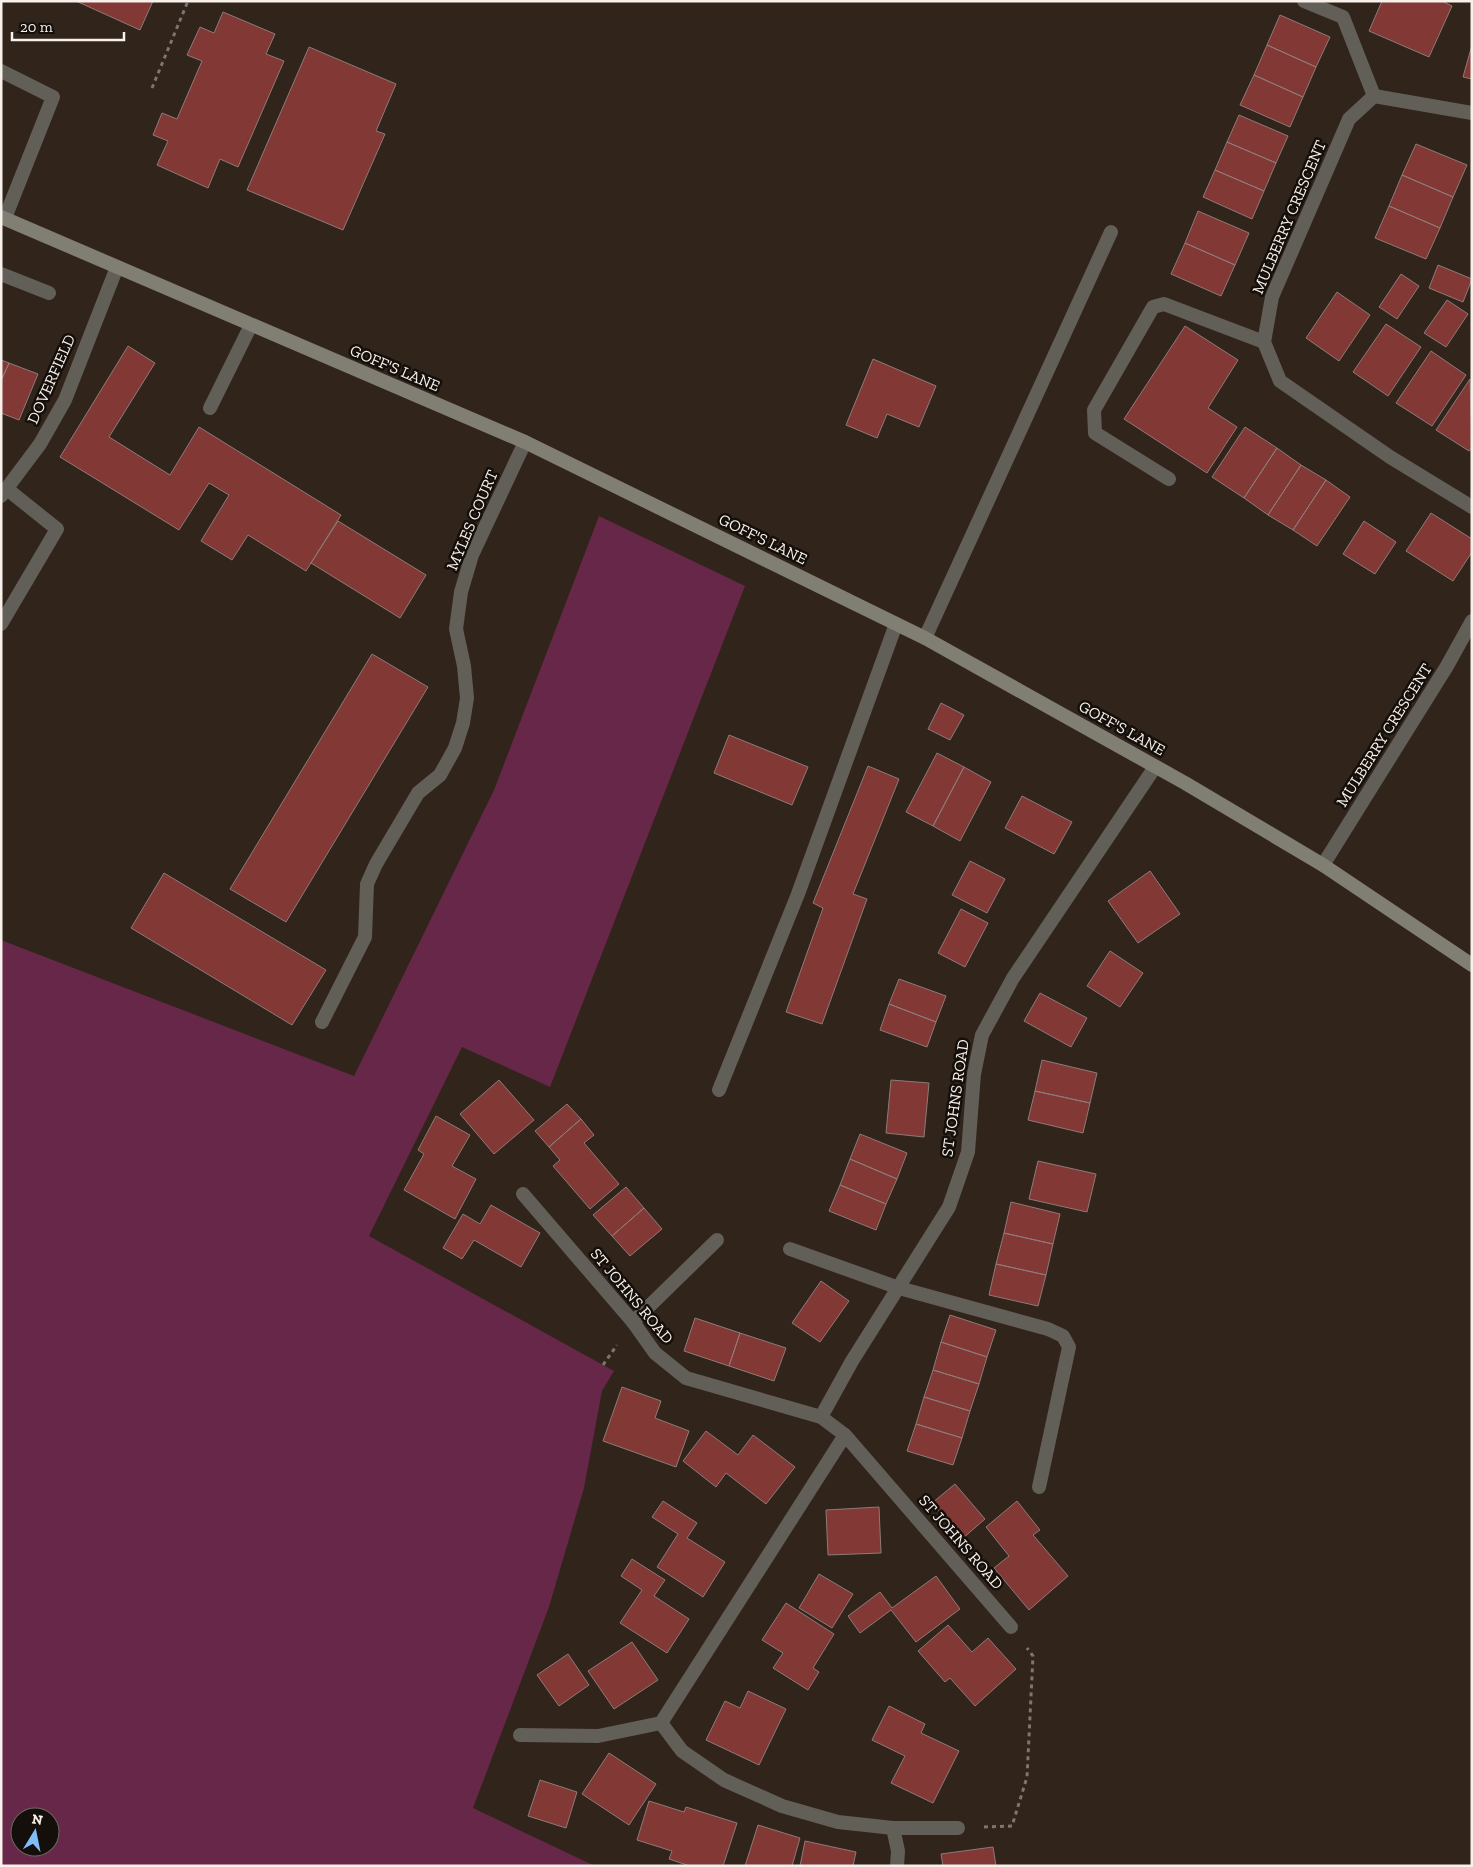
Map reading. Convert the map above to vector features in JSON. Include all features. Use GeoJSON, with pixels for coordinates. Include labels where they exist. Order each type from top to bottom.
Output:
{"type":"FeatureCollection","features":[{"type":"Feature","properties":{"kind":"main road","name":"GOFF'S LANE"},"geometry":{"type":"LineString","coordinates":[[3,218],[525,442],[925,638],[1185,783],[1323,865],[1472,965]]}},
{"type":"Feature","properties":{"kind":"street"},"geometry":{"type":"LineString","coordinates":[[1304,1],[1343,17],[1374,96],[1472,113]]}},
{"type":"Feature","properties":{"kind":"street"},"geometry":{"type":"LineString","coordinates":[[1,71],[53,97],[3,218]]}},
{"type":"Feature","properties":{"kind":"street","name":"MULBERRY CRESCENT"},"geometry":{"type":"LineString","coordinates":[[1264,342],[1272,297],[1349,118],[1374,96]]}},
{"type":"Feature","properties":{"kind":"street"},"geometry":{"type":"LineString","coordinates":[[925,638],[1111,232]]}},
{"type":"Feature","properties":{"kind":"street","name":"DOVERFIELD"},"geometry":{"type":"LineString","coordinates":[[4,493],[40,444],[64,400],[117,267]]}},
{"type":"Feature","properties":{"kind":"street"},"geometry":{"type":"LineString","coordinates":[[1,274],[49,293]]}},
{"type":"Feature","properties":{"kind":"street"},"geometry":{"type":"LineString","coordinates":[[1169,478],[1095,433],[1094,410],[1153,307],[1164,304],[1264,342],[1280,381],[1390,458],[1472,507]]}},
{"type":"Feature","properties":{"kind":"street"},"geometry":{"type":"LineString","coordinates":[[210,408],[251,325]]}},
{"type":"Feature","properties":{"kind":"street","name":"MYLES COURT"},"geometry":{"type":"LineString","coordinates":[[322,1022],[365,937],[367,884],[376,864],[418,793],[440,775],[455,748],[463,723],[467,698],[464,666],[456,629],[461,592],[472,555],[525,442]]}},
{"type":"Feature","properties":{"kind":"street"},"geometry":{"type":"LineString","coordinates":[[1,624],[57,529],[4,493]]}},
{"type":"Feature","properties":{"kind":"street","name":"MULBERRY CRESCENT"},"geometry":{"type":"LineString","coordinates":[[1323,865],[1447,666],[1472,621]]}},
{"type":"Feature","properties":{"kind":"street"},"geometry":{"type":"LineString","coordinates":[[719,1090],[798,894],[896,624]]}},
{"type":"Feature","properties":{"kind":"street","name":"ST JOHNS ROAD"},"geometry":{"type":"LineString","coordinates":[[821,1417],[852,1361],[949,1207],[968,1152],[974,1074],[982,1035],[1013,978],[1156,767]]}},
{"type":"Feature","properties":{"kind":"street","name":"ST JOHNS ROAD"},"geometry":{"type":"LineString","coordinates":[[523,1194],[633,1322],[655,1353],[686,1378],[821,1417],[845,1436],[1011,1628]]}},
{"type":"Feature","properties":{"kind":"street"},"geometry":{"type":"LineString","coordinates":[[633,1322],[717,1240]]}},
{"type":"Feature","properties":{"kind":"street"},"geometry":{"type":"LineString","coordinates":[[790,1249],[899,1288],[1048,1329],[1063,1336],[1069,1347],[1039,1487]]}},
{"type":"Feature","properties":{"kind":"street"},"geometry":{"type":"LineString","coordinates":[[520,1735],[598,1736],[661,1723],[845,1436]]}},
{"type":"Feature","properties":{"kind":"street"},"geometry":{"type":"LineString","coordinates":[[661,1723],[682,1751],[724,1780],[773,1802],[838,1822],[893,1828],[958,1828]]}},
{"type":"Feature","properties":{"kind":"street"},"geometry":{"type":"LineString","coordinates":[[893,1828],[898,1851],[897,1866]]}},
{"type":"Feature","properties":{"kind":"path"},"geometry":{"type":"LineString","coordinates":[[152,88],[188,1]]}},
{"type":"Feature","properties":{"kind":"path"},"geometry":{"type":"LineString","coordinates":[[958,1828],[1012,1826],[1027,1777],[1033,1656],[1011,1628]]}},
{"type":"Feature","properties":{"kind":"shaded area"},"geometry":{"type":"Polygon","coordinates":[[[599,516],[745,586],[550,1087],[462,1047],[369,1236],[614,1371],[602,1391],[584,1488],[549,1607],[473,1808],[595,1866],[1,1866],[1,940],[354,1076],[494,790],[599,516]]]}},
{"type":"Feature","properties":{"kind":"building"},"geometry":{"type":"Polygon","coordinates":[[[76,1],[153,1],[140,30],[76,1]]]}},
{"type":"Feature","properties":{"kind":"building"},"geometry":{"type":"Polygon","coordinates":[[[1382,1],[1442,1],[1452,6],[1429,57],[1369,31],[1382,1]]]}},
{"type":"Feature","properties":{"kind":"building"},"geometry":{"type":"Polygon","coordinates":[[[223,12],[275,34],[266,54],[284,61],[238,167],[220,159],[208,188],[157,165],[168,141],[153,135],[162,113],[177,119],[202,61],[187,55],[200,27],[214,33],[223,12]]]}},
{"type":"Feature","properties":{"kind":"building"},"geometry":{"type":"Polygon","coordinates":[[[1280,15],[1330,37],[1316,67],[1267,45],[1280,15]]]}},
{"type":"Feature","properties":{"kind":"building"},"geometry":{"type":"Polygon","coordinates":[[[1267,45],[1316,67],[1303,97],[1254,75],[1267,45]]]}},
{"type":"Feature","properties":{"kind":"building"},"geometry":{"type":"Polygon","coordinates":[[[1472,45],[1472,79],[1463,77],[1472,45]]]}},
{"type":"Feature","properties":{"kind":"building"},"geometry":{"type":"Polygon","coordinates":[[[309,47],[396,84],[376,131],[385,134],[343,230],[247,190],[309,47]]]}},
{"type":"Feature","properties":{"kind":"building"},"geometry":{"type":"Polygon","coordinates":[[[1254,75],[1303,97],[1290,127],[1240,105],[1254,75]]]}},
{"type":"Feature","properties":{"kind":"building"},"geometry":{"type":"Polygon","coordinates":[[[1239,115],[1288,136],[1276,163],[1227,142],[1239,115]]]}},
{"type":"Feature","properties":{"kind":"building"},"geometry":{"type":"Polygon","coordinates":[[[1227,142],[1276,163],[1264,191],[1215,170],[1227,142]]]}},
{"type":"Feature","properties":{"kind":"building"},"geometry":{"type":"Polygon","coordinates":[[[1416,144],[1467,165],[1453,197],[1402,175],[1416,144]]]}},
{"type":"Feature","properties":{"kind":"building"},"geometry":{"type":"Polygon","coordinates":[[[1215,170],[1264,191],[1252,219],[1203,197],[1215,170]]]}},
{"type":"Feature","properties":{"kind":"building"},"geometry":{"type":"Polygon","coordinates":[[[1402,175],[1453,197],[1440,228],[1389,206],[1402,175]]]}},
{"type":"Feature","properties":{"kind":"building"},"geometry":{"type":"Polygon","coordinates":[[[1389,206],[1440,228],[1426,259],[1375,238],[1389,206]]]}},
{"type":"Feature","properties":{"kind":"building"},"geometry":{"type":"Polygon","coordinates":[[[1198,211],[1249,233],[1235,265],[1185,243],[1198,211]]]}},
{"type":"Feature","properties":{"kind":"building"},"geometry":{"type":"Polygon","coordinates":[[[1185,243],[1235,265],[1221,296],[1171,274],[1185,243]]]}},
{"type":"Feature","properties":{"kind":"building"},"geometry":{"type":"Polygon","coordinates":[[[1438,265],[1472,279],[1463,302],[1429,288],[1438,265]]]}},
{"type":"Feature","properties":{"kind":"building"},"geometry":{"type":"Polygon","coordinates":[[[1401,274],[1419,286],[1397,319],[1379,307],[1401,274]]]}},
{"type":"Feature","properties":{"kind":"building"},"geometry":{"type":"Polygon","coordinates":[[[1337,292],[1370,315],[1339,361],[1306,338],[1337,292]]]}},
{"type":"Feature","properties":{"kind":"building"},"geometry":{"type":"Polygon","coordinates":[[[1447,300],[1468,314],[1446,347],[1424,333],[1447,300]]]}},
{"type":"Feature","properties":{"kind":"building"},"geometry":{"type":"Polygon","coordinates":[[[1386,324],[1421,347],[1388,396],[1353,372],[1386,324]]]}},
{"type":"Feature","properties":{"kind":"building"},"geometry":{"type":"Polygon","coordinates":[[[1185,326],[1238,360],[1208,408],[1237,427],[1207,473],[1124,419],[1185,326]]]}},
{"type":"Feature","properties":{"kind":"building"},"geometry":{"type":"Polygon","coordinates":[[[128,346],[155,363],[109,437],[170,475],[199,427],[341,515],[306,571],[248,535],[232,560],[201,541],[229,495],[209,483],[179,530],[60,457],[128,346]]]}},
{"type":"Feature","properties":{"kind":"building"},"geometry":{"type":"Polygon","coordinates":[[[1431,351],[1466,375],[1432,426],[1396,403],[1431,351]]]}},
{"type":"Feature","properties":{"kind":"building"},"geometry":{"type":"Polygon","coordinates":[[[873,359],[936,386],[919,427],[887,414],[877,438],[846,425],[873,359]]]}},
{"type":"Feature","properties":{"kind":"building"},"geometry":{"type":"Polygon","coordinates":[[[1,360],[9,363],[1,381],[1,360]]]}},
{"type":"Feature","properties":{"kind":"building"},"geometry":{"type":"Polygon","coordinates":[[[9,363],[38,374],[19,420],[1,413],[1,381],[9,363]]]}},
{"type":"Feature","properties":{"kind":"building"},"geometry":{"type":"Polygon","coordinates":[[[1470,379],[1472,447],[1469,451],[1436,430],[1470,379]]]}},
{"type":"Feature","properties":{"kind":"building"},"geometry":{"type":"Polygon","coordinates":[[[1245,427],[1277,448],[1244,498],[1212,477],[1245,427]]]}},
{"type":"Feature","properties":{"kind":"building"},"geometry":{"type":"Polygon","coordinates":[[[1277,448],[1301,465],[1268,515],[1244,498],[1277,448]]]}},
{"type":"Feature","properties":{"kind":"building"},"geometry":{"type":"Polygon","coordinates":[[[1301,465],[1326,480],[1293,530],[1268,515],[1301,465]]]}},
{"type":"Feature","properties":{"kind":"building"},"geometry":{"type":"Polygon","coordinates":[[[1326,480],[1350,497],[1317,546],[1293,530],[1326,480]]]}},
{"type":"Feature","properties":{"kind":"building"},"geometry":{"type":"Polygon","coordinates":[[[1431,513],[1472,539],[1472,552],[1453,581],[1406,551],[1431,513]]]}},
{"type":"Feature","properties":{"kind":"building"},"geometry":{"type":"Polygon","coordinates":[[[338,521],[426,575],[400,618],[311,563],[338,521]]]}},
{"type":"Feature","properties":{"kind":"building"},"geometry":{"type":"Polygon","coordinates":[[[1364,521],[1396,542],[1375,574],[1343,554],[1364,521]]]}},
{"type":"Feature","properties":{"kind":"building"},"geometry":{"type":"Polygon","coordinates":[[[372,654],[428,687],[286,922],[230,889],[372,654]]]}},
{"type":"Feature","properties":{"kind":"building"},"geometry":{"type":"Polygon","coordinates":[[[941,703],[964,715],[950,740],[928,729],[941,703]]]}},
{"type":"Feature","properties":{"kind":"building"},"geometry":{"type":"Polygon","coordinates":[[[729,735],[808,767],[792,805],[714,773],[729,735]]]}},
{"type":"Feature","properties":{"kind":"building"},"geometry":{"type":"Polygon","coordinates":[[[937,753],[964,767],[933,826],[906,812],[937,753]]]}},
{"type":"Feature","properties":{"kind":"building"},"geometry":{"type":"Polygon","coordinates":[[[868,766],[899,779],[853,894],[867,899],[822,1024],[786,1012],[823,908],[813,903],[868,766]]]}},
{"type":"Feature","properties":{"kind":"building"},"geometry":{"type":"Polygon","coordinates":[[[964,767],[991,782],[960,841],[933,826],[964,767]]]}},
{"type":"Feature","properties":{"kind":"building"},"geometry":{"type":"Polygon","coordinates":[[[1022,796],[1072,822],[1054,854],[1005,828],[1022,796]]]}},
{"type":"Feature","properties":{"kind":"building"},"geometry":{"type":"Polygon","coordinates":[[[970,861],[1005,879],[987,913],[952,895],[970,861]]]}},
{"type":"Feature","properties":{"kind":"building"},"geometry":{"type":"Polygon","coordinates":[[[1150,871],[1180,914],[1138,943],[1108,901],[1150,871]]]}},
{"type":"Feature","properties":{"kind":"building"},"geometry":{"type":"Polygon","coordinates":[[[164,873],[326,970],[292,1025],[131,928],[164,873]]]}},
{"type":"Feature","properties":{"kind":"building"},"geometry":{"type":"Polygon","coordinates":[[[961,909],[988,923],[965,967],[938,953],[961,909]]]}},
{"type":"Feature","properties":{"kind":"building"},"geometry":{"type":"Polygon","coordinates":[[[1110,951],[1143,973],[1120,1007],[1087,986],[1110,951]]]}},
{"type":"Feature","properties":{"kind":"building"},"geometry":{"type":"Polygon","coordinates":[[[899,979],[946,996],[936,1022],[889,1004],[899,979]]]}},
{"type":"Feature","properties":{"kind":"building"},"geometry":{"type":"Polygon","coordinates":[[[1040,993],[1087,1018],[1071,1047],[1024,1021],[1040,993]]]}},
{"type":"Feature","properties":{"kind":"building"},"geometry":{"type":"Polygon","coordinates":[[[889,1004],[936,1022],[927,1047],[880,1030],[889,1004]]]}},
{"type":"Feature","properties":{"kind":"building"},"geometry":{"type":"Polygon","coordinates":[[[1042,1060],[1097,1073],[1090,1103],[1035,1091],[1042,1060]]]}},
{"type":"Feature","properties":{"kind":"building"},"geometry":{"type":"Polygon","coordinates":[[[499,1080],[534,1120],[494,1154],[460,1114],[499,1080]]]}},
{"type":"Feature","properties":{"kind":"building"},"geometry":{"type":"Polygon","coordinates":[[[891,1080],[929,1083],[924,1137],[886,1133],[891,1080]]]}},
{"type":"Feature","properties":{"kind":"building"},"geometry":{"type":"Polygon","coordinates":[[[1035,1091],[1090,1103],[1083,1133],[1028,1120],[1035,1091]]]}},
{"type":"Feature","properties":{"kind":"building"},"geometry":{"type":"Polygon","coordinates":[[[567,1104],[581,1119],[549,1147],[535,1131],[567,1104]]]}},
{"type":"Feature","properties":{"kind":"building"},"geometry":{"type":"Polygon","coordinates":[[[436,1116],[470,1135],[452,1166],[476,1179],[455,1219],[404,1190],[424,1154],[418,1150],[436,1116]]]}},
{"type":"Feature","properties":{"kind":"building"},"geometry":{"type":"Polygon","coordinates":[[[581,1119],[594,1135],[584,1143],[619,1184],[590,1209],[553,1166],[560,1160],[549,1147],[581,1119]]]}},
{"type":"Feature","properties":{"kind":"building"},"geometry":{"type":"Polygon","coordinates":[[[860,1134],[907,1153],[897,1179],[850,1159],[860,1134]]]}},
{"type":"Feature","properties":{"kind":"building"},"geometry":{"type":"Polygon","coordinates":[[[850,1159],[897,1179],[886,1204],[840,1185],[850,1159]]]}},
{"type":"Feature","properties":{"kind":"building"},"geometry":{"type":"Polygon","coordinates":[[[1038,1161],[1096,1174],[1087,1212],[1029,1199],[1038,1161]]]}},
{"type":"Feature","properties":{"kind":"building"},"geometry":{"type":"Polygon","coordinates":[[[840,1185],[886,1204],[876,1230],[829,1211],[840,1185]]]}},
{"type":"Feature","properties":{"kind":"building"},"geometry":{"type":"Polygon","coordinates":[[[626,1187],[644,1208],[612,1236],[593,1215],[626,1187]]]}},
{"type":"Feature","properties":{"kind":"building"},"geometry":{"type":"Polygon","coordinates":[[[1011,1202],[1060,1214],[1053,1244],[1004,1233],[1011,1202]]]}},
{"type":"Feature","properties":{"kind":"building"},"geometry":{"type":"Polygon","coordinates":[[[491,1205],[540,1233],[521,1267],[474,1240],[462,1259],[443,1248],[463,1214],[480,1224],[491,1205]]]}},
{"type":"Feature","properties":{"kind":"building"},"geometry":{"type":"Polygon","coordinates":[[[644,1208],[662,1229],[630,1256],[612,1236],[644,1208]]]}},
{"type":"Feature","properties":{"kind":"building"},"geometry":{"type":"Polygon","coordinates":[[[1004,1233],[1053,1244],[1046,1275],[996,1264],[1004,1233]]]}},
{"type":"Feature","properties":{"kind":"building"},"geometry":{"type":"Polygon","coordinates":[[[996,1264],[1046,1275],[1038,1306],[989,1295],[996,1264]]]}},
{"type":"Feature","properties":{"kind":"building"},"geometry":{"type":"Polygon","coordinates":[[[821,1281],[849,1301],[820,1342],[792,1323],[821,1281]]]}},
{"type":"Feature","properties":{"kind":"building"},"geometry":{"type":"Polygon","coordinates":[[[950,1315],[996,1330],[987,1357],[941,1342],[950,1315]]]}},
{"type":"Feature","properties":{"kind":"building"},"geometry":{"type":"Polygon","coordinates":[[[695,1318],[740,1333],[729,1366],[684,1351],[695,1318]]]}},
{"type":"Feature","properties":{"kind":"building"},"geometry":{"type":"Polygon","coordinates":[[[740,1333],[786,1348],[774,1381],[729,1366],[740,1333]]]}},
{"type":"Feature","properties":{"kind":"building"},"geometry":{"type":"Polygon","coordinates":[[[941,1342],[987,1357],[979,1384],[933,1370],[941,1342]]]}},
{"type":"Feature","properties":{"kind":"building"},"geometry":{"type":"Polygon","coordinates":[[[933,1370],[979,1384],[970,1411],[924,1397],[933,1370]]]}},
{"type":"Feature","properties":{"kind":"building"},"geometry":{"type":"Polygon","coordinates":[[[622,1387],[661,1401],[655,1418],[689,1431],[676,1467],[603,1441],[622,1387]]]}},
{"type":"Feature","properties":{"kind":"building"},"geometry":{"type":"Polygon","coordinates":[[[924,1397],[970,1411],[962,1438],[916,1424],[924,1397]]]}},
{"type":"Feature","properties":{"kind":"building"},"geometry":{"type":"Polygon","coordinates":[[[916,1424],[962,1438],[953,1465],[907,1451],[916,1424]]]}},
{"type":"Feature","properties":{"kind":"building"},"geometry":{"type":"Polygon","coordinates":[[[706,1431],[738,1455],[753,1435],[795,1467],[766,1504],[726,1473],[716,1487],[683,1461],[706,1431]]]}},
{"type":"Feature","properties":{"kind":"building"},"geometry":{"type":"Polygon","coordinates":[[[955,1484],[985,1519],[962,1539],[932,1503],[955,1484]]]}},
{"type":"Feature","properties":{"kind":"building"},"geometry":{"type":"Polygon","coordinates":[[[663,1501],[697,1523],[687,1538],[725,1562],[703,1597],[657,1567],[678,1534],[652,1517],[663,1501]]]}},
{"type":"Feature","properties":{"kind":"building"},"geometry":{"type":"Polygon","coordinates":[[[1017,1501],[1040,1530],[1033,1535],[1068,1576],[1029,1610],[994,1568],[1009,1556],[986,1527],[1017,1501]]]}},
{"type":"Feature","properties":{"kind":"building"},"geometry":{"type":"Polygon","coordinates":[[[879,1507],[881,1553],[828,1555],[826,1510],[879,1507]]]}},
{"type":"Feature","properties":{"kind":"building"},"geometry":{"type":"Polygon","coordinates":[[[632,1559],[665,1580],[654,1596],[689,1619],[667,1653],[620,1623],[642,1590],[621,1576],[632,1559]]]}},
{"type":"Feature","properties":{"kind":"building"},"geometry":{"type":"Polygon","coordinates":[[[819,1574],[853,1594],[832,1628],[799,1608],[819,1574]]]}},
{"type":"Feature","properties":{"kind":"building"},"geometry":{"type":"Polygon","coordinates":[[[936,1576],[960,1609],[916,1642],[891,1610],[860,1633],[848,1616],[880,1592],[892,1608],[936,1576]]]}},
{"type":"Feature","properties":{"kind":"building"},"geometry":{"type":"Polygon","coordinates":[[[786,1603],[834,1634],[813,1668],[819,1672],[808,1690],[773,1668],[783,1653],[762,1640],[786,1603]]]}},
{"type":"Feature","properties":{"kind":"building"},"geometry":{"type":"Polygon","coordinates":[[[948,1625],[972,1652],[988,1638],[1016,1669],[975,1706],[950,1678],[945,1682],[918,1651],[948,1625]]]}},
{"type":"Feature","properties":{"kind":"building"},"geometry":{"type":"Polygon","coordinates":[[[632,1642],[658,1680],[614,1709],[588,1671],[632,1642]]]}},
{"type":"Feature","properties":{"kind":"building"},"geometry":{"type":"Polygon","coordinates":[[[568,1654],[589,1685],[559,1706],[537,1675],[568,1654]]]}},
{"type":"Feature","properties":{"kind":"building"},"geometry":{"type":"Polygon","coordinates":[[[748,1691],[786,1709],[759,1765],[706,1740],[725,1701],[740,1708],[748,1691]]]}},
{"type":"Feature","properties":{"kind":"building"},"geometry":{"type":"Polygon","coordinates":[[[889,1706],[925,1724],[921,1733],[959,1751],[933,1803],[891,1783],[905,1756],[872,1740],[889,1706]]]}},
{"type":"Feature","properties":{"kind":"building"},"geometry":{"type":"Polygon","coordinates":[[[609,1753],[656,1784],[629,1825],[582,1794],[609,1753]]]}},
{"type":"Feature","properties":{"kind":"building"},"geometry":{"type":"Polygon","coordinates":[[[540,1780],[577,1792],[566,1828],[528,1816],[540,1780]]]}},
{"type":"Feature","properties":{"kind":"building"},"geometry":{"type":"Polygon","coordinates":[[[649,1801],[684,1812],[686,1807],[737,1823],[723,1866],[690,1866],[669,1859],[672,1851],[637,1840],[649,1801]]]}},
{"type":"Feature","properties":{"kind":"building"},"geometry":{"type":"Polygon","coordinates":[[[758,1825],[800,1838],[792,1866],[745,1866],[758,1825]]]}},
{"type":"Feature","properties":{"kind":"building"},"geometry":{"type":"Polygon","coordinates":[[[805,1841],[856,1852],[853,1866],[800,1866],[805,1841]]]}},
{"type":"Feature","properties":{"kind":"building"},"geometry":{"type":"Polygon","coordinates":[[[993,1847],[996,1866],[943,1866],[941,1854],[993,1847]]]}}]}
